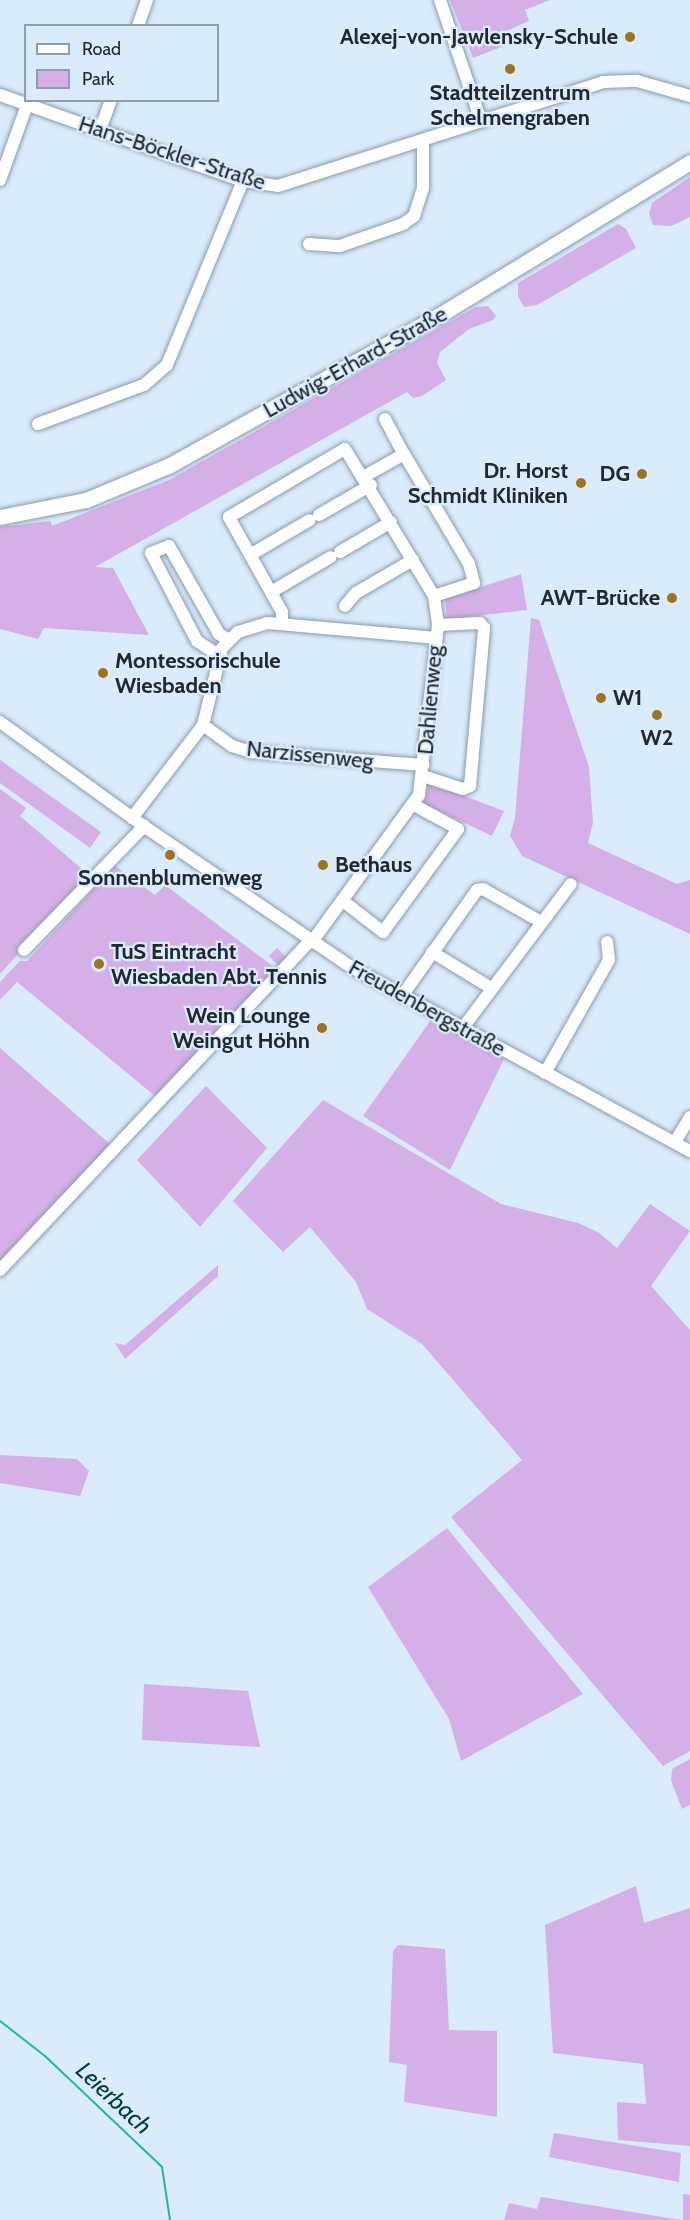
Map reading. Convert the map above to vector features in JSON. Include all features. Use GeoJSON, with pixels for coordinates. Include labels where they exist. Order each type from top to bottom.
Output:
{"type":"FeatureCollection","features":[{"type":"Feature","properties":{"kind":"main road","name":"Ludwig-Erhard-Straße"},"geometry":{"type":"LineString","coordinates":[[0,517],[86,500],[170,465],[438,316],[690,162]]}},
{"type":"Feature","properties":{"kind":"street"},"geometry":{"type":"LineString","coordinates":[[139,24],[147,0]]}},
{"type":"Feature","properties":{"kind":"street"},"geometry":{"type":"LineString","coordinates":[[440,0],[481,122]]}},
{"type":"Feature","properties":{"kind":"street","name":"Hans-Böckler-Straße"},"geometry":{"type":"LineString","coordinates":[[0,95],[262,186],[293,183],[617,80],[643,82],[690,96]]}},
{"type":"Feature","properties":{"kind":"street"},"geometry":{"type":"LineString","coordinates":[[100,130],[110,102]]}},
{"type":"Feature","properties":{"kind":"street"},"geometry":{"type":"LineString","coordinates":[[0,180],[27,105]]}},
{"type":"Feature","properties":{"kind":"street"},"geometry":{"type":"LineString","coordinates":[[309,244],[340,246],[403,224],[414,216],[423,188],[423,141]]}},
{"type":"Feature","properties":{"kind":"street"},"geometry":{"type":"LineString","coordinates":[[38,424],[144,385],[167,365],[243,181]]}},
{"type":"Feature","properties":{"kind":"street"},"geometry":{"type":"LineString","coordinates":[[385,419],[474,575],[472,584],[434,596]]}},
{"type":"Feature","properties":{"kind":"street","name":"Dahlienweg"},"geometry":{"type":"LineString","coordinates":[[0,1270],[311,941],[414,805],[424,771],[438,625],[434,596],[368,481],[345,449],[232,514],[230,521],[250,555]]}},
{"type":"Feature","properties":{"kind":"street"},"geometry":{"type":"LineString","coordinates":[[282,624],[282,612],[250,555],[315,518],[404,454]]}},
{"type":"Feature","properties":{"kind":"street"},"geometry":{"type":"LineString","coordinates":[[271,591],[391,522]]}},
{"type":"Feature","properties":{"kind":"street"},"geometry":{"type":"LineString","coordinates":[[220,656],[197,642],[151,553],[169,546],[219,634],[229,640]]}},
{"type":"Feature","properties":{"kind":"street"},"geometry":{"type":"LineString","coordinates":[[345,606],[356,593],[413,560]]}},
{"type":"Feature","properties":{"kind":"street","name":"Narzissenweg"},"geometry":{"type":"LineString","coordinates":[[203,725],[232,746],[252,752],[424,771],[463,789],[470,786],[484,628],[480,623],[438,625]]}},
{"type":"Feature","properties":{"kind":"street"},"geometry":{"type":"LineString","coordinates":[[132,818],[203,725],[220,656],[229,640],[249,627],[282,624],[436,638]]}},
{"type":"Feature","properties":{"kind":"street","name":"Freudenbergstraße"},"geometry":{"type":"LineString","coordinates":[[0,722],[132,818],[311,941],[402,996],[690,1151]]}},
{"type":"Feature","properties":{"kind":"street"},"geometry":{"type":"LineString","coordinates":[[343,901],[383,932],[458,829],[414,805]]}},
{"type":"Feature","properties":{"kind":"street"},"geometry":{"type":"LineString","coordinates":[[24,950],[144,826]]}},
{"type":"Feature","properties":{"kind":"street"},"geometry":{"type":"LineString","coordinates":[[462,1029],[540,922],[571,884]]}},
{"type":"Feature","properties":{"kind":"street"},"geometry":{"type":"LineString","coordinates":[[402,996],[480,889],[540,922]]}},
{"type":"Feature","properties":{"kind":"street"},"geometry":{"type":"LineString","coordinates":[[545,1073],[609,960],[607,942]]}},
{"type":"Feature","properties":{"kind":"street"},"geometry":{"type":"LineString","coordinates":[[432,952],[491,988]]}},
{"type":"Feature","properties":{"kind":"street"},"geometry":{"type":"LineString","coordinates":[[675,1142],[690,1117]]}},
{"type":"Feature","properties":{"kind":"green space"},"geometry":{"type":"Polygon","coordinates":[[[450,0],[550,0],[525,10],[529,21],[504,32],[509,44],[473,58],[450,0]]]}},
{"type":"Feature","properties":{"kind":"green space"},"geometry":{"type":"Polygon","coordinates":[[[690,177],[690,217],[671,226],[653,225],[649,214],[652,203],[690,177]]]}},
{"type":"Feature","properties":{"kind":"green space"},"geometry":{"type":"Polygon","coordinates":[[[618,224],[626,229],[636,248],[537,305],[524,307],[518,296],[518,283],[618,224]]]}},
{"type":"Feature","properties":{"kind":"green space"},"geometry":{"type":"Polygon","coordinates":[[[488,306],[496,316],[493,320],[469,329],[440,352],[437,363],[446,380],[422,396],[413,398],[407,392],[95,567],[113,568],[149,635],[44,628],[38,639],[0,629],[0,527],[50,521],[52,526],[169,480],[476,307],[488,306]]]}},
{"type":"Feature","properties":{"kind":"green space"},"geometry":{"type":"Polygon","coordinates":[[[521,574],[527,610],[447,619],[445,599],[521,574]]]}},
{"type":"Feature","properties":{"kind":"green space"},"geometry":{"type":"Polygon","coordinates":[[[531,618],[539,620],[589,767],[593,823],[588,843],[677,884],[690,880],[690,934],[522,856],[510,836],[515,818],[531,618]]]}},
{"type":"Feature","properties":{"kind":"green space"},"geometry":{"type":"Polygon","coordinates":[[[0,760],[101,832],[90,848],[0,783],[0,760]]]}},
{"type":"Feature","properties":{"kind":"green space"},"geometry":{"type":"Polygon","coordinates":[[[430,783],[504,811],[492,836],[423,803],[430,783]]]}},
{"type":"Feature","properties":{"kind":"green space"},"geometry":{"type":"Polygon","coordinates":[[[0,789],[26,808],[20,816],[89,875],[0,974],[0,789]]]}},
{"type":"Feature","properties":{"kind":"green space"},"geometry":{"type":"Polygon","coordinates":[[[115,866],[155,895],[165,885],[278,970],[155,1096],[17,982],[0,1000],[0,982],[20,961],[27,961],[115,866]]]}},
{"type":"Feature","properties":{"kind":"green space"},"geometry":{"type":"Polygon","coordinates":[[[277,948],[287,958],[279,966],[269,956],[277,948]]]}},
{"type":"Feature","properties":{"kind":"green space"},"geometry":{"type":"Polygon","coordinates":[[[431,1020],[504,1059],[450,1170],[363,1116],[431,1020]]]}},
{"type":"Feature","properties":{"kind":"green space"},"geometry":{"type":"Polygon","coordinates":[[[0,1048],[111,1145],[0,1262],[0,1048]]]}},
{"type":"Feature","properties":{"kind":"green space"},"geometry":{"type":"Polygon","coordinates":[[[206,1086],[267,1148],[200,1227],[137,1160],[206,1086]]]}},
{"type":"Feature","properties":{"kind":"green space"},"geometry":{"type":"Polygon","coordinates":[[[323,1100],[501,1204],[578,1223],[598,1232],[617,1248],[650,1204],[690,1231],[651,1286],[690,1330],[690,1751],[663,1766],[451,1517],[522,1460],[422,1344],[367,1309],[356,1282],[310,1227],[283,1252],[233,1201],[323,1100]]]}},
{"type":"Feature","properties":{"kind":"green space"},"geometry":{"type":"Polygon","coordinates":[[[218,1265],[218,1276],[125,1359],[115,1343],[125,1345],[218,1265]]]}},
{"type":"Feature","properties":{"kind":"green space"},"geometry":{"type":"Polygon","coordinates":[[[0,1455],[77,1459],[89,1471],[80,1496],[0,1483],[0,1455]]]}},
{"type":"Feature","properties":{"kind":"green space"},"geometry":{"type":"Polygon","coordinates":[[[447,1528],[583,1694],[461,1761],[449,1719],[368,1587],[447,1528]]]}},
{"type":"Feature","properties":{"kind":"green space"},"geometry":{"type":"Polygon","coordinates":[[[144,1684],[248,1691],[260,1747],[142,1740],[144,1684]]]}},
{"type":"Feature","properties":{"kind":"green space"},"geometry":{"type":"Polygon","coordinates":[[[690,1759],[690,1805],[682,1809],[671,1780],[672,1769],[690,1759]]]}},
{"type":"Feature","properties":{"kind":"green space"},"geometry":{"type":"Polygon","coordinates":[[[636,1886],[644,1923],[690,1908],[690,2146],[618,2140],[617,2102],[646,2104],[643,2064],[553,2053],[545,1925],[636,1886]]]}},
{"type":"Feature","properties":{"kind":"green space"},"geometry":{"type":"Polygon","coordinates":[[[398,1945],[445,1949],[449,2030],[497,2031],[497,2117],[404,2102],[407,2065],[389,2062],[393,1951],[398,1945]]]}},
{"type":"Feature","properties":{"kind":"green space"},"geometry":{"type":"Polygon","coordinates":[[[554,2133],[681,2153],[679,2182],[549,2157],[554,2133]]]}},
{"type":"Feature","properties":{"kind":"green space"},"geometry":{"type":"Polygon","coordinates":[[[683,2194],[690,2195],[690,2220],[683,2220],[683,2194]]]}},
{"type":"Feature","properties":{"kind":"green space"},"geometry":{"type":"Polygon","coordinates":[[[541,2197],[681,2220],[504,2220],[509,2203],[537,2209],[541,2197]]]}},
{"type":"Feature","properties":{"kind":"waterway","name":"Leierbach"},"geometry":{"type":"LineString","coordinates":[[0,2021],[45,2056],[162,2167],[170,2220]]}},
{"type":"Feature","properties":{"kind":"place","name":"Alexej-von-Jawlensky-Schule"},"geometry":{"type":"Point","coordinates":[630,37]}},
{"type":"Feature","properties":{"kind":"place","name":"Stadtteilzentrum Schelmengraben"},"geometry":{"type":"Point","coordinates":[510,69]}},
{"type":"Feature","properties":{"kind":"place","name":"DG"},"geometry":{"type":"Point","coordinates":[642,474]}},
{"type":"Feature","properties":{"kind":"place","name":"Dr. Horst Schmidt Kliniken"},"geometry":{"type":"Point","coordinates":[581,483]}},
{"type":"Feature","properties":{"kind":"place","name":"AWT-Brücke"},"geometry":{"type":"Point","coordinates":[672,598]}},
{"type":"Feature","properties":{"kind":"place","name":"Montessorischule Wiesbaden"},"geometry":{"type":"Point","coordinates":[103,673]}},
{"type":"Feature","properties":{"kind":"place","name":"W1"},"geometry":{"type":"Point","coordinates":[601,698]}},
{"type":"Feature","properties":{"kind":"place","name":"W2"},"geometry":{"type":"Point","coordinates":[657,715]}},
{"type":"Feature","properties":{"kind":"place","name":"Sonnenblumenweg"},"geometry":{"type":"Point","coordinates":[170,855]}},
{"type":"Feature","properties":{"kind":"place","name":"Bethaus"},"geometry":{"type":"Point","coordinates":[323,865]}},
{"type":"Feature","properties":{"kind":"place","name":"TuS Eintracht Wiesbaden Abt. Tennis"},"geometry":{"type":"Point","coordinates":[99,964]}},
{"type":"Feature","properties":{"kind":"place","name":"Wein Lounge Weingut Höhn"},"geometry":{"type":"Point","coordinates":[322,1028]}}]}
